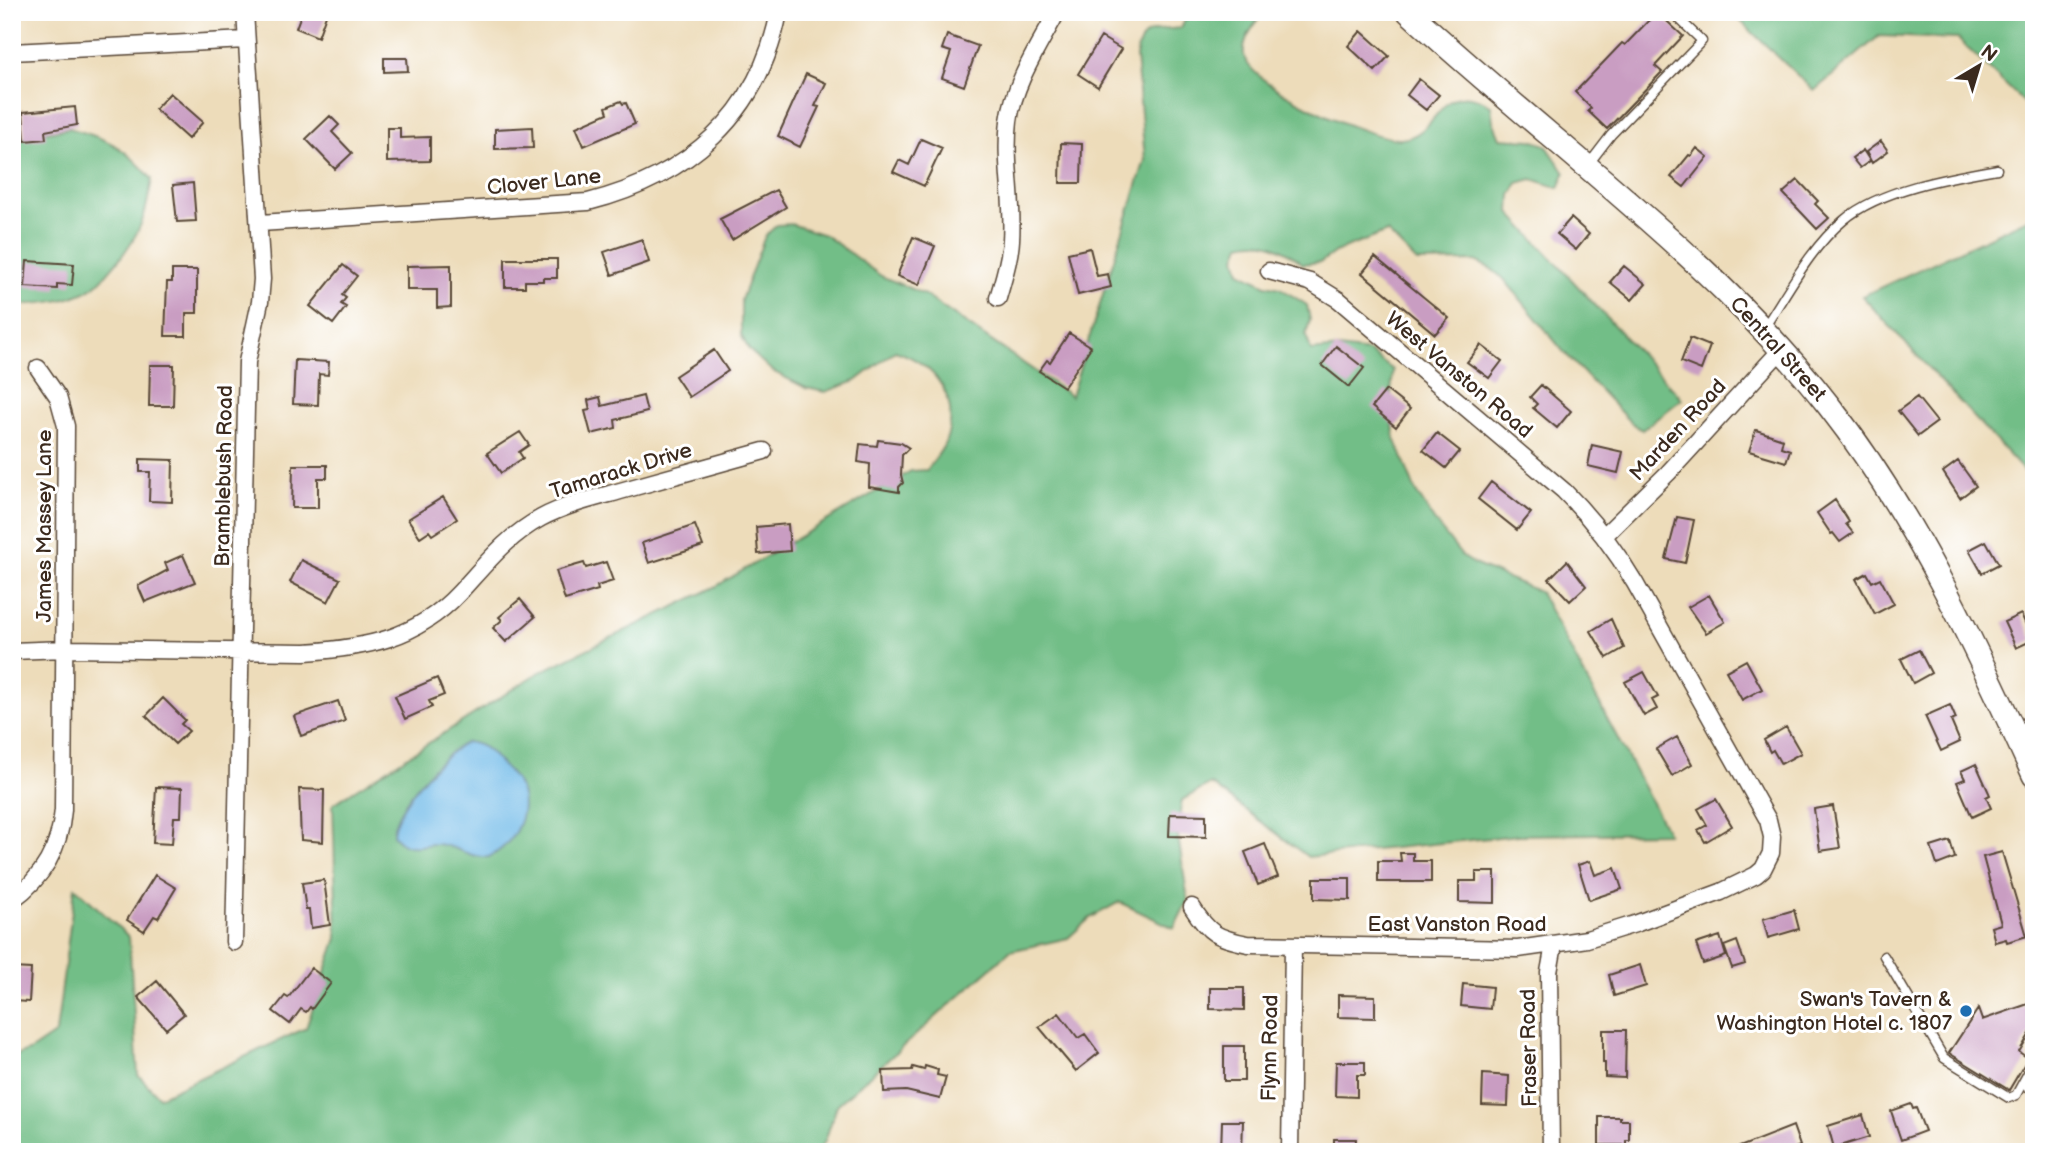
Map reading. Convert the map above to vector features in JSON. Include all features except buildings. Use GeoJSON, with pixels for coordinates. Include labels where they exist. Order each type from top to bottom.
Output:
{"type":"FeatureCollection","features":[{"type":"Feature","properties":{"kind":"main road","name":"Central Street"},"geometry":{"type":"LineString","coordinates":[[1409,12],[1679,245],[1763,329],[1829,407],[1920,545],[1963,626],[2034,775]]}},
{"type":"Feature","properties":{"kind":"street","name":"Bramblebush Road"},"geometry":{"type":"LineString","coordinates":[[234,942],[247,362],[260,302],[262,279],[245,12]]}},
{"type":"Feature","properties":{"kind":"street","name":"Clover Lane"},"geometry":{"type":"LineString","coordinates":[[260,223],[588,202],[618,195],[680,164],[723,128],[756,81],[771,47],[779,12]]}},
{"type":"Feature","properties":{"kind":"street"},"geometry":{"type":"LineString","coordinates":[[998,298],[1011,240],[1007,168],[1011,113],[1019,86],[1057,12]]}},
{"type":"Feature","properties":{"kind":"street"},"geometry":{"type":"LineString","coordinates":[[12,52],[246,40]]}},
{"type":"Feature","properties":{"kind":"street","name":"West Vanston Road"},"geometry":{"type":"LineString","coordinates":[[1269,271],[1310,282],[1339,300],[1564,491],[1604,536]]}},
{"type":"Feature","properties":{"kind":"street","name":"Marden Road"},"geometry":{"type":"LineString","coordinates":[[1604,536],[1659,482],[1781,350]]}},
{"type":"Feature","properties":{"kind":"street","name":"James Massey Lane"},"geometry":{"type":"LineString","coordinates":[[12,900],[42,872],[55,847],[63,810],[66,426],[58,397],[38,368]]}},
{"type":"Feature","properties":{"kind":"street","name":"Tamarack Drive"},"geometry":{"type":"LineString","coordinates":[[12,651],[344,650],[390,638],[419,625],[443,608],[505,542],[545,516],[576,504],[764,451]]}},
{"type":"Feature","properties":{"kind":"street","name":"East Vanston Road"},"geometry":{"type":"LineString","coordinates":[[1192,907],[1204,926],[1215,935],[1248,944],[1510,949],[1554,945],[1635,924],[1748,880],[1763,869],[1773,845],[1768,820],[1631,576],[1604,536]]}},
{"type":"Feature","properties":{"kind":"street","name":"Flynn Road"},"geometry":{"type":"LineString","coordinates":[[1290,1152],[1293,945]]}},
{"type":"Feature","properties":{"kind":"street","name":"Fraser Road"},"geometry":{"type":"LineString","coordinates":[[1551,1152],[1549,972],[1554,945]]}},
{"type":"Feature","properties":{"kind":"lane"},"geometry":{"type":"LineString","coordinates":[[1586,167],[1611,135],[1702,41],[1672,12]]}},
{"type":"Feature","properties":{"kind":"lane"},"geometry":{"type":"LineString","coordinates":[[1763,329],[1822,243],[1855,212],[1937,180],[1997,169]]}},
{"type":"Feature","properties":{"kind":"lane"},"geometry":{"type":"LineString","coordinates":[[1884,956],[1944,1058],[2009,1098],[2016,1095],[2034,1062]]}},
{"type":"Feature","properties":{"kind":"lane"},"geometry":{"type":"LineString","coordinates":[[2022,1084],[2034,1090]]}},
{"type":"Feature","properties":{"kind":"green space"},"geometry":{"type":"Polygon","coordinates":[[[1189,12],[1264,12],[1245,43],[1244,55],[1251,68],[1288,95],[1339,121],[1364,131],[1401,139],[1424,128],[1450,101],[1460,97],[1474,97],[1491,105],[1493,121],[1500,138],[1531,140],[1546,145],[1565,173],[1559,188],[1532,179],[1518,183],[1511,195],[1510,213],[1682,399],[1642,430],[1630,422],[1563,351],[1504,279],[1475,261],[1417,262],[1387,232],[1335,252],[1321,262],[1303,264],[1282,249],[1259,242],[1241,244],[1236,257],[1240,272],[1266,285],[1280,288],[1307,305],[1310,320],[1306,335],[1311,351],[1339,348],[1369,352],[1393,370],[1390,406],[1395,438],[1415,490],[1435,522],[1462,556],[1474,564],[1540,592],[1668,833],[1518,835],[1308,857],[1211,784],[1182,800],[1177,830],[1188,900],[1174,928],[1119,902],[1090,918],[1068,938],[1010,951],[837,1105],[825,1141],[817,1152],[12,1152],[12,1057],[31,1050],[56,1033],[75,887],[129,937],[138,1075],[159,1097],[306,1028],[337,938],[333,804],[540,672],[713,588],[911,471],[927,470],[945,443],[950,412],[942,386],[922,365],[895,351],[856,381],[825,392],[806,388],[772,371],[749,350],[741,335],[741,300],[765,236],[777,225],[791,224],[825,235],[881,276],[923,294],[1071,396],[1145,160],[1136,57],[1138,47],[1150,32],[1181,28],[1189,12]]]}},
{"type":"Feature","properties":{"kind":"green space"},"geometry":{"type":"Polygon","coordinates":[[[1731,12],[2034,12],[2034,112],[1958,39],[1879,36],[1814,91],[1731,12]]]}},
{"type":"Feature","properties":{"kind":"green space"},"geometry":{"type":"Polygon","coordinates":[[[69,128],[115,146],[133,159],[152,179],[144,214],[125,251],[91,289],[58,301],[12,305],[12,144],[30,135],[69,128]]]}},
{"type":"Feature","properties":{"kind":"green space"},"geometry":{"type":"Polygon","coordinates":[[[2034,216],[2034,482],[1862,296],[2034,216]]]}},
{"type":"Feature","properties":{"kind":"water"},"geometry":{"type":"Polygon","coordinates":[[[467,742],[487,749],[517,782],[523,803],[522,814],[514,834],[499,851],[489,857],[475,856],[449,846],[431,844],[413,847],[402,844],[393,835],[401,811],[433,769],[467,742]]]}},
{"type":"Feature","properties":{"kind":"place","name":"Swan's Tavern & Washington Hotel c. 1807"},"geometry":{"type":"Point","coordinates":[1966,1011]}}]}
